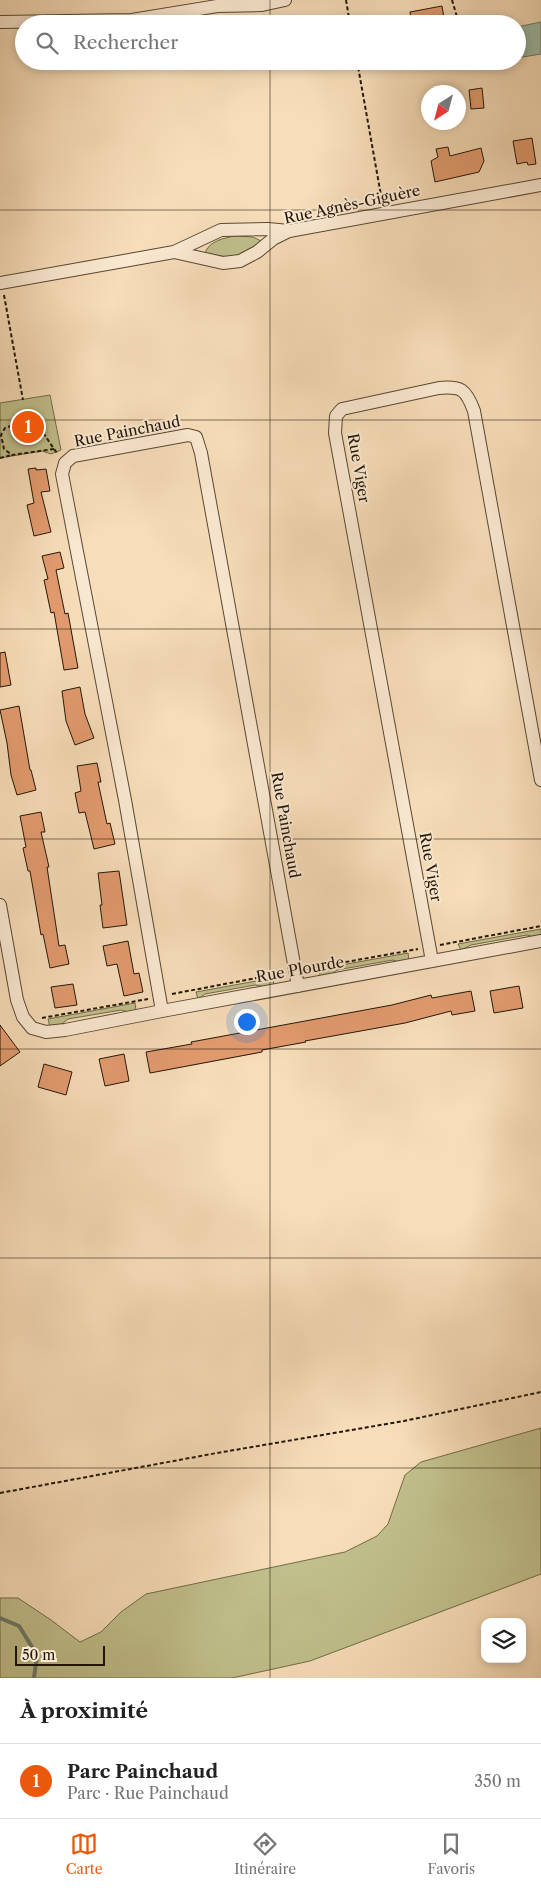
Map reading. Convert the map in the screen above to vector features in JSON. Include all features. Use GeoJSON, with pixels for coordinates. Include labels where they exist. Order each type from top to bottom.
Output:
{"type":"FeatureCollection","features":[{"type":"Feature","properties":{"kind":"street"},"geometry":{"type":"LineString","coordinates":[[158,15],[221,3],[262,5],[285,0]]}},
{"type":"Feature","properties":{"kind":"street"},"geometry":{"type":"LineString","coordinates":[[0,22],[15,22]]}},
{"type":"Feature","properties":{"kind":"street","name":"Rue Agnès-Giguère"},"geometry":{"type":"LineString","coordinates":[[1,283],[174,252],[216,262],[240,261],[257,252],[273,239],[289,231],[541,185]]}},
{"type":"Feature","properties":{"kind":"street"},"geometry":{"type":"LineString","coordinates":[[174,252],[221,230],[268,229],[289,231]]}},
{"type":"Feature","properties":{"kind":"street","name":"Rue Viger"},"geometry":{"type":"LineString","coordinates":[[432,961],[335,433],[336,416],[342,409],[438,388],[454,387],[463,390],[470,398],[474,411],[541,780]]}},
{"type":"Feature","properties":{"kind":"street","name":"Rue Painchaud"},"geometry":{"type":"LineString","coordinates":[[162,1011],[123,791],[62,474],[65,463],[73,456],[188,434],[196,437],[200,444],[298,986]]}},
{"type":"Feature","properties":{"kind":"street","name":"Rue Plourde"},"geometry":{"type":"LineString","coordinates":[[0,905],[17,1000],[23,1017],[32,1028],[46,1032],[541,941]]}},
{"type":"Feature","properties":{"kind":"path"},"geometry":{"type":"LineString","coordinates":[[346,0],[348,15]]}},
{"type":"Feature","properties":{"kind":"path"},"geometry":{"type":"LineString","coordinates":[[452,0],[456,15]]}},
{"type":"Feature","properties":{"kind":"path"},"geometry":{"type":"LineString","coordinates":[[359,70],[384,213]]}},
{"type":"Feature","properties":{"kind":"path"},"geometry":{"type":"LineString","coordinates":[[1,283],[23,400]]}},
{"type":"Feature","properties":{"kind":"path"},"geometry":{"type":"LineString","coordinates":[[12,455],[2,445],[2,431],[9,427],[31,424],[42,430],[65,463]]}},
{"type":"Feature","properties":{"kind":"path"},"geometry":{"type":"LineString","coordinates":[[0,458],[54,449]]}},
{"type":"Feature","properties":{"kind":"path"},"geometry":{"type":"LineString","coordinates":[[0,1493],[235,1449],[404,1421],[541,1392]]}},
{"type":"Feature","properties":{"kind":"shaded area"},"geometry":{"type":"Polygon","coordinates":[[[541,22],[541,54],[526,56],[526,25],[541,22]]]}},
{"type":"Feature","properties":{"kind":"shaded area"},"geometry":{"type":"Polygon","coordinates":[[[235,236],[253,237],[263,242],[232,258],[205,253],[213,243],[235,236]]]}},
{"type":"Feature","properties":{"kind":"shaded area"},"geometry":{"type":"Polygon","coordinates":[[[50,395],[61,450],[51,454],[42,451],[0,458],[0,403],[50,395]]]}},
{"type":"Feature","properties":{"kind":"shaded area"},"geometry":{"type":"Polygon","coordinates":[[[541,929],[541,936],[527,935],[471,945],[461,950],[458,944],[541,929]]]}},
{"type":"Feature","properties":{"kind":"shaded area"},"geometry":{"type":"Polygon","coordinates":[[[408,953],[409,960],[398,962],[393,960],[337,970],[331,975],[320,977],[319,969],[408,953]]]}},
{"type":"Feature","properties":{"kind":"shaded area"},"geometry":{"type":"Polygon","coordinates":[[[273,978],[274,985],[265,987],[255,985],[205,994],[198,999],[196,992],[273,978]]]}},
{"type":"Feature","properties":{"kind":"shaded area"},"geometry":{"type":"Polygon","coordinates":[[[135,1003],[136,1010],[128,1012],[121,1010],[68,1019],[62,1024],[50,1027],[48,1019],[135,1003]]]}},
{"type":"Feature","properties":{"kind":"shaded area"},"geometry":{"type":"Polygon","coordinates":[[[541,1428],[541,1574],[310,1661],[232,1678],[0,1678],[0,1598],[18,1598],[80,1642],[101,1632],[121,1612],[146,1594],[345,1552],[377,1536],[388,1524],[405,1475],[421,1462],[541,1428]]]}},
{"type":"Feature","properties":{"kind":"building"},"geometry":{"type":"Polygon","coordinates":[[[442,6],[444,15],[410,15],[410,12],[442,6]]]}},
{"type":"Feature","properties":{"kind":"building"},"geometry":{"type":"Polygon","coordinates":[[[482,88],[484,108],[471,109],[469,90],[482,88]]]}},
{"type":"Feature","properties":{"kind":"building"},"geometry":{"type":"Polygon","coordinates":[[[532,138],[536,164],[528,165],[527,162],[517,164],[513,141],[532,138]]]}},
{"type":"Feature","properties":{"kind":"building"},"geometry":{"type":"Polygon","coordinates":[[[448,147],[450,156],[481,148],[484,161],[479,172],[435,182],[431,161],[438,157],[436,149],[448,147]]]}},
{"type":"Feature","properties":{"kind":"building"},"geometry":{"type":"Polygon","coordinates":[[[36,468],[36,470],[46,469],[50,491],[41,492],[51,532],[34,536],[27,505],[34,503],[28,469],[36,468]]]}},
{"type":"Feature","properties":{"kind":"building"},"geometry":{"type":"Polygon","coordinates":[[[60,552],[64,568],[56,570],[65,614],[68,613],[78,668],[64,670],[54,612],[51,613],[44,580],[48,579],[42,556],[60,552]]]}},
{"type":"Feature","properties":{"kind":"building"},"geometry":{"type":"Polygon","coordinates":[[[5,652],[11,685],[0,687],[0,653],[5,652]]]}},
{"type":"Feature","properties":{"kind":"building"},"geometry":{"type":"Polygon","coordinates":[[[80,687],[85,714],[94,738],[75,745],[66,721],[62,691],[80,687]]]}},
{"type":"Feature","properties":{"kind":"building"},"geometry":{"type":"Polygon","coordinates":[[[19,706],[30,770],[36,790],[17,795],[11,775],[0,710],[19,706]]]}},
{"type":"Feature","properties":{"kind":"building"},"geometry":{"type":"Polygon","coordinates":[[[97,763],[101,782],[98,782],[107,824],[110,823],[115,844],[94,849],[85,812],[79,813],[75,793],[81,791],[77,766],[97,763]]]}},
{"type":"Feature","properties":{"kind":"building"},"geometry":{"type":"Polygon","coordinates":[[[41,812],[45,832],[41,832],[49,867],[47,867],[59,946],[65,945],[69,964],[50,968],[43,934],[41,935],[30,871],[28,871],[23,848],[26,847],[20,816],[41,812]]]}},
{"type":"Feature","properties":{"kind":"building"},"geometry":{"type":"Polygon","coordinates":[[[119,871],[127,925],[103,928],[98,873],[119,871]]]}},
{"type":"Feature","properties":{"kind":"building"},"geometry":{"type":"Polygon","coordinates":[[[128,941],[134,974],[139,973],[143,992],[124,996],[117,964],[107,966],[103,946],[128,941]]]}},
{"type":"Feature","properties":{"kind":"building"},"geometry":{"type":"Polygon","coordinates":[[[73,984],[77,1005],[55,1008],[51,987],[73,984]]]}},
{"type":"Feature","properties":{"kind":"building"},"geometry":{"type":"Polygon","coordinates":[[[519,986],[523,1008],[494,1013],[490,991],[519,986]]]}},
{"type":"Feature","properties":{"kind":"building"},"geometry":{"type":"Polygon","coordinates":[[[471,991],[475,1011],[452,1015],[451,1011],[405,1023],[305,1041],[262,1050],[262,1052],[150,1073],[146,1052],[392,1005],[431,995],[432,998],[471,991]]]}},
{"type":"Feature","properties":{"kind":"building"},"geometry":{"type":"Polygon","coordinates":[[[0,1025],[20,1052],[0,1066],[0,1025]]]}},
{"type":"Feature","properties":{"kind":"building"},"geometry":{"type":"Polygon","coordinates":[[[124,1054],[129,1081],[105,1086],[99,1059],[124,1054]]]}},
{"type":"Feature","properties":{"kind":"building"},"geometry":{"type":"Polygon","coordinates":[[[44,1064],[72,1072],[66,1095],[38,1087],[44,1064]]]}},
{"type":"Feature","properties":{"kind":"waterway"},"geometry":{"type":"LineString","coordinates":[[0,1618],[19,1626],[37,1655],[34,1678]]}},
{"type":"Feature","properties":{"kind":"place","name":"Parc Painchaud"},"geometry":{"type":"Point","coordinates":[28,427]}}]}
